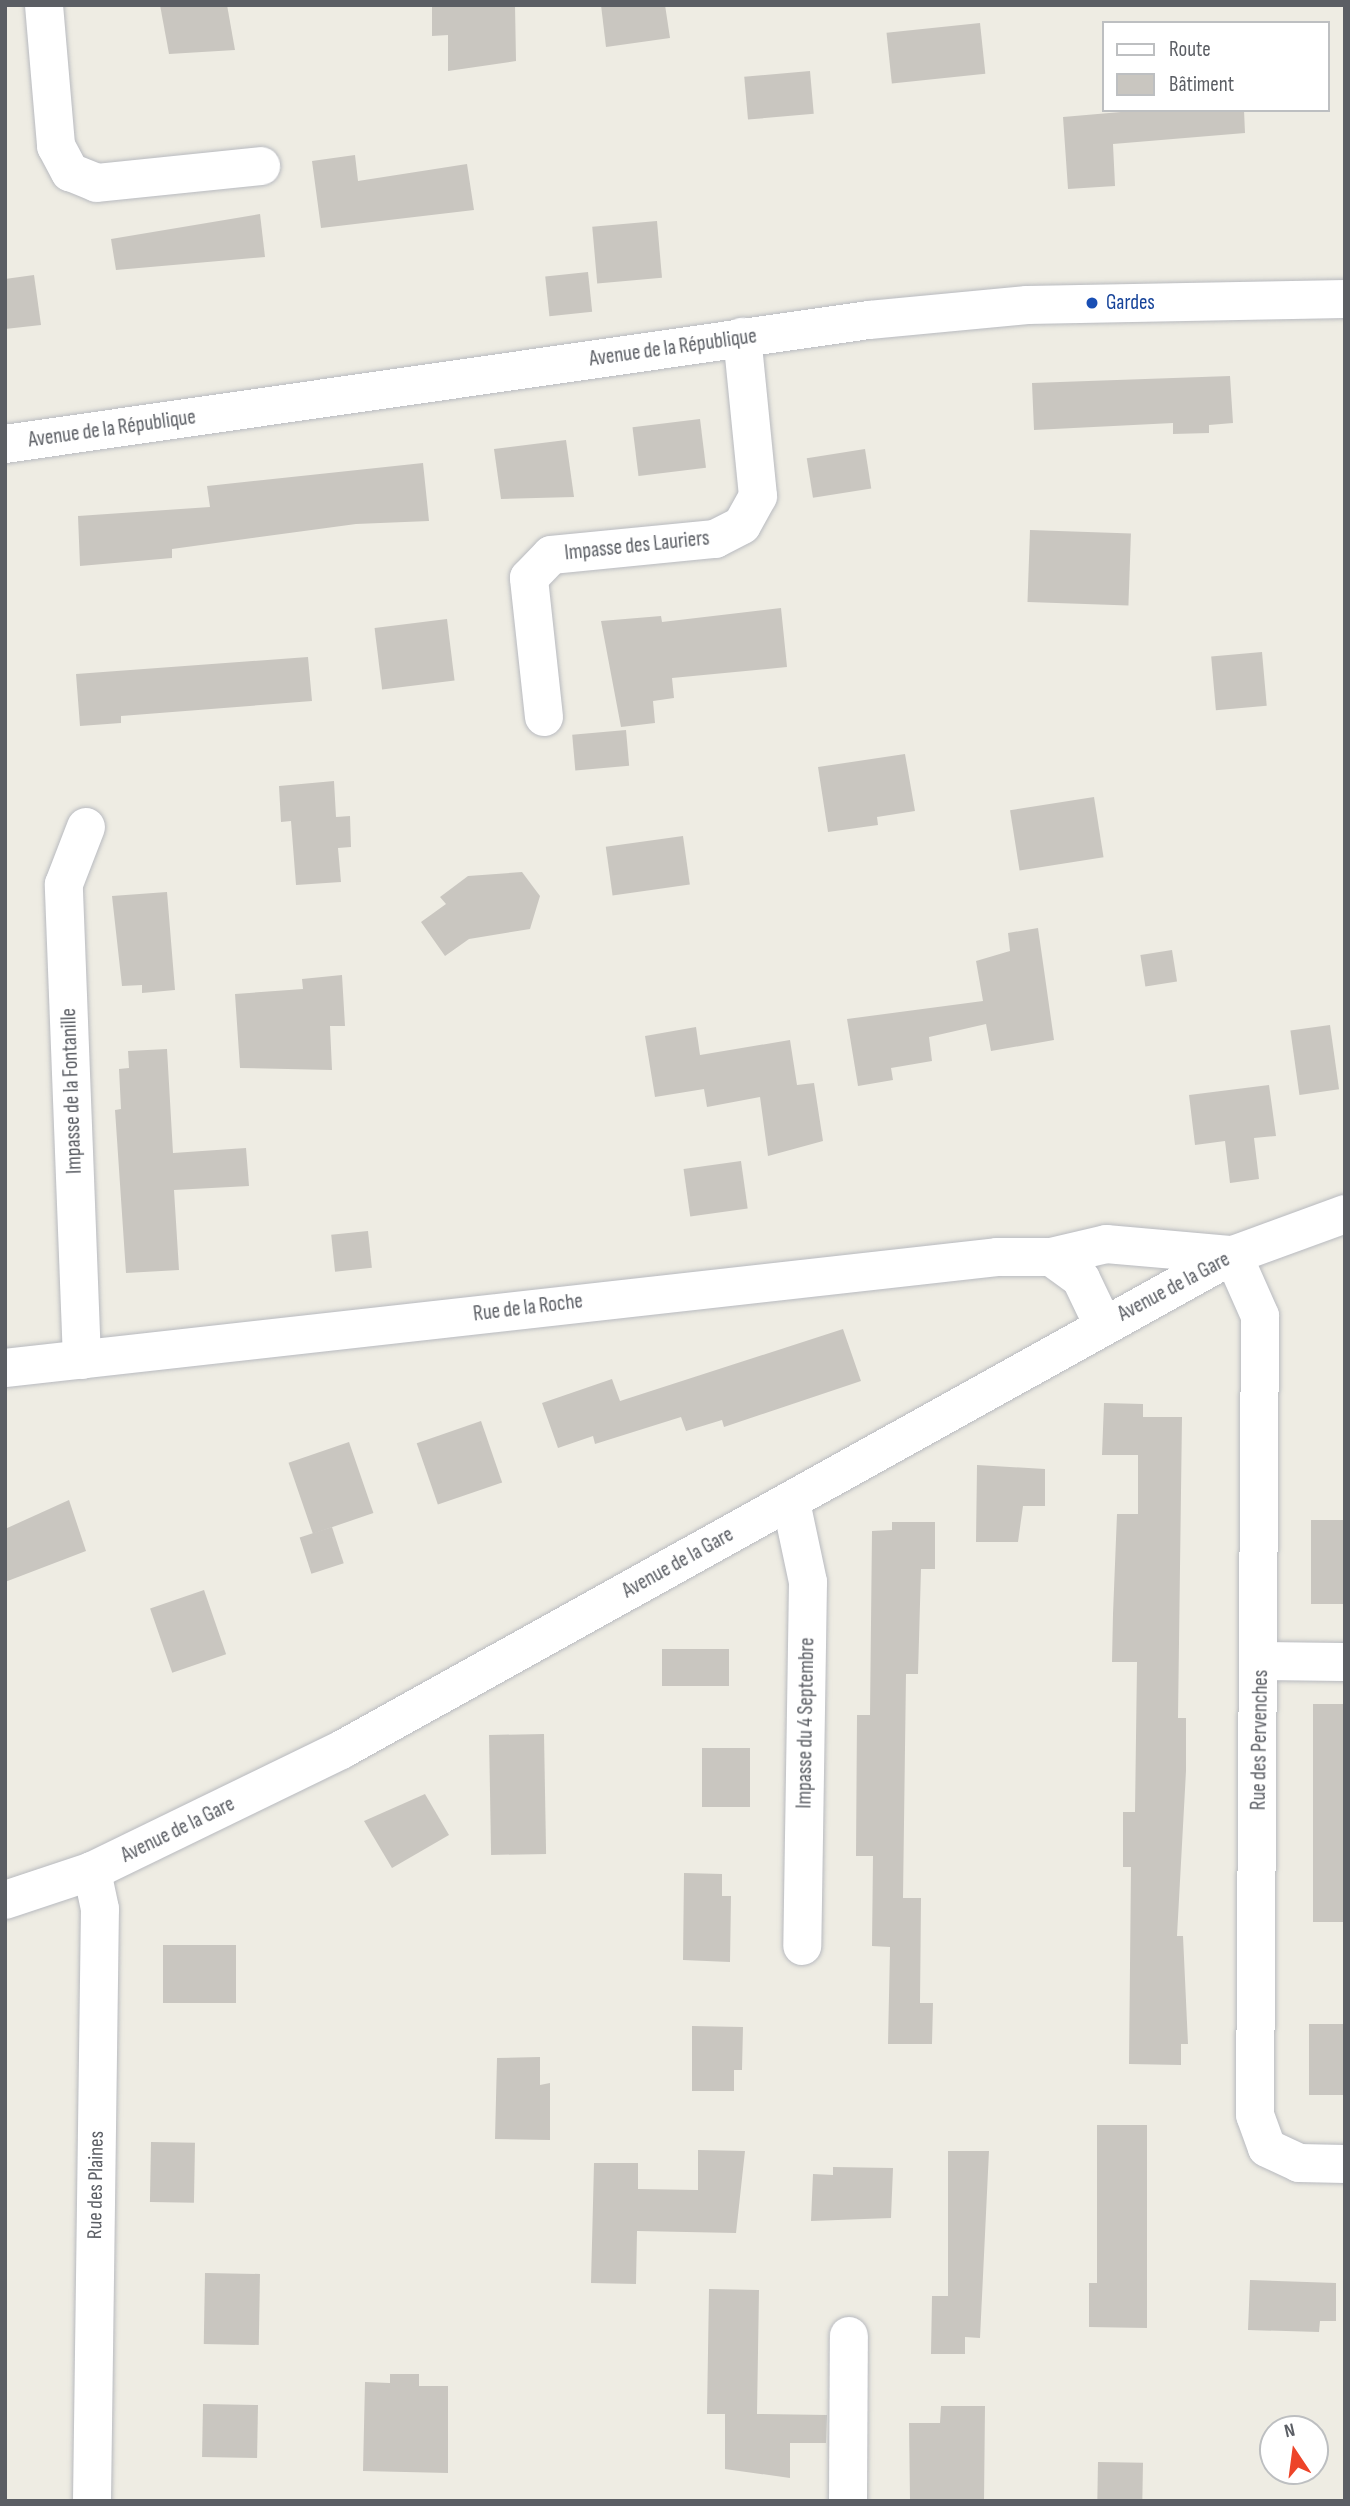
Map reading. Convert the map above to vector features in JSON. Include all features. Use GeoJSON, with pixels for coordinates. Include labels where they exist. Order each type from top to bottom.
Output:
{"type":"FeatureCollection","features":[{"type":"Feature","properties":{"kind":"street"},"geometry":{"type":"LineString","coordinates":[[44,5],[56,146],[70,172],[97,183],[261,166]]}},
{"type":"Feature","properties":{"kind":"street","name":"Avenue de la République"},"geometry":{"type":"LineString","coordinates":[[5,444],[742,337],[1027,305],[1345,299]]}},
{"type":"Feature","properties":{"kind":"street","name":"Impasse des Lauriers"},"geometry":{"type":"LineString","coordinates":[[544,717],[529,578],[551,555],[715,540],[742,525],[758,496],[742,337]]}},
{"type":"Feature","properties":{"kind":"street","name":"Impasse de la Fontanille"},"geometry":{"type":"LineString","coordinates":[[82,1360],[64,884],[86,827]]}},
{"type":"Feature","properties":{"kind":"street","name":"Avenue de la Gare"},"geometry":{"type":"LineString","coordinates":[[5,1900],[92,1871],[341,1750],[1233,1255],[1345,1214]]}},
{"type":"Feature","properties":{"kind":"street","name":"Rue de la Roche"},"geometry":{"type":"LineString","coordinates":[[5,1368],[661,1292],[997,1257],[1051,1257],[1106,1244],[1233,1255]]}},
{"type":"Feature","properties":{"kind":"street","name":"Rue des Pervenches"},"geometry":{"type":"LineString","coordinates":[[1233,1255],[1260,1316],[1261,1661],[1255,2115],[1267,2148],[1299,2163],[1345,2164]]}},
{"type":"Feature","properties":{"kind":"street"},"geometry":{"type":"LineString","coordinates":[[1051,1257],[1081,1279],[1104,1325]]}},
{"type":"Feature","properties":{"kind":"street","name":"Impasse du 4 Septembre"},"geometry":{"type":"LineString","coordinates":[[791,1502],[808,1582],[802,1946]]}},
{"type":"Feature","properties":{"kind":"street"},"geometry":{"type":"LineString","coordinates":[[1261,1661],[1345,1662]]}},
{"type":"Feature","properties":{"kind":"street","name":"Rue des Plaines"},"geometry":{"type":"LineString","coordinates":[[92,1871],[100,1909],[92,2501]]}},
{"type":"Feature","properties":{"kind":"street"},"geometry":{"type":"LineString","coordinates":[[848,2501],[849,2336]]}},
{"type":"Feature","properties":{"kind":"building"},"geometry":{"type":"Polygon","coordinates":[[[160,5],[227,5],[235,50],[169,54],[160,5]]]}},
{"type":"Feature","properties":{"kind":"building"},"geometry":{"type":"Polygon","coordinates":[[[432,5],[515,5],[516,61],[448,71],[448,35],[432,36],[432,5]]]}},
{"type":"Feature","properties":{"kind":"building"},"geometry":{"type":"Polygon","coordinates":[[[601,5],[665,5],[670,38],[606,47],[601,5]]]}},
{"type":"Feature","properties":{"kind":"building"},"geometry":{"type":"Polygon","coordinates":[[[980,23],[985,74],[892,84],[887,33],[980,23]]]}},
{"type":"Feature","properties":{"kind":"building"},"geometry":{"type":"Polygon","coordinates":[[[810,71],[814,114],[748,120],[744,77],[810,71]]]}},
{"type":"Feature","properties":{"kind":"building"},"geometry":{"type":"Polygon","coordinates":[[[1121,112],[1244,112],[1245,133],[1113,144],[1115,186],[1068,189],[1063,117],[1121,112]]]}},
{"type":"Feature","properties":{"kind":"building"},"geometry":{"type":"Polygon","coordinates":[[[355,155],[358,181],[467,164],[474,210],[321,228],[312,161],[355,155]]]}},
{"type":"Feature","properties":{"kind":"building"},"geometry":{"type":"Polygon","coordinates":[[[260,214],[265,257],[116,270],[111,239],[260,214]]]}},
{"type":"Feature","properties":{"kind":"building"},"geometry":{"type":"Polygon","coordinates":[[[657,221],[662,278],[597,283],[592,227],[657,221]]]}},
{"type":"Feature","properties":{"kind":"building"},"geometry":{"type":"Polygon","coordinates":[[[588,272],[592,312],[549,316],[545,276],[588,272]]]}},
{"type":"Feature","properties":{"kind":"building"},"geometry":{"type":"Polygon","coordinates":[[[34,275],[41,325],[5,329],[5,279],[34,275]]]}},
{"type":"Feature","properties":{"kind":"building"},"geometry":{"type":"Polygon","coordinates":[[[1230,376],[1233,423],[1209,425],[1209,433],[1173,434],[1173,423],[1034,430],[1032,383],[1230,376]]]}},
{"type":"Feature","properties":{"kind":"building"},"geometry":{"type":"Polygon","coordinates":[[[700,419],[706,468],[638,476],[633,427],[700,419]]]}},
{"type":"Feature","properties":{"kind":"building"},"geometry":{"type":"Polygon","coordinates":[[[566,440],[574,497],[501,499],[494,449],[566,440]]]}},
{"type":"Feature","properties":{"kind":"building"},"geometry":{"type":"Polygon","coordinates":[[[865,449],[871,489],[813,498],[807,458],[865,449]]]}},
{"type":"Feature","properties":{"kind":"building"},"geometry":{"type":"Polygon","coordinates":[[[423,463],[429,521],[356,524],[172,549],[172,558],[80,566],[78,516],[210,507],[207,486],[423,463]]]}},
{"type":"Feature","properties":{"kind":"building"},"geometry":{"type":"Polygon","coordinates":[[[1030,530],[1131,534],[1128,605],[1027,602],[1030,530]]]}},
{"type":"Feature","properties":{"kind":"building"},"geometry":{"type":"Polygon","coordinates":[[[781,608],[787,667],[672,678],[674,698],[653,701],[655,723],[621,727],[601,621],[661,616],[662,622],[781,608]]]}},
{"type":"Feature","properties":{"kind":"building"},"geometry":{"type":"Polygon","coordinates":[[[447,619],[455,681],[382,689],[375,628],[447,619]]]}},
{"type":"Feature","properties":{"kind":"building"},"geometry":{"type":"Polygon","coordinates":[[[1262,652],[1267,706],[1216,710],[1211,656],[1262,652]]]}},
{"type":"Feature","properties":{"kind":"building"},"geometry":{"type":"Polygon","coordinates":[[[308,657],[312,701],[121,716],[121,723],[80,726],[76,674],[308,657]]]}},
{"type":"Feature","properties":{"kind":"building"},"geometry":{"type":"Polygon","coordinates":[[[626,730],[629,766],[575,771],[572,735],[626,730]]]}},
{"type":"Feature","properties":{"kind":"building"},"geometry":{"type":"Polygon","coordinates":[[[905,754],[915,811],[877,817],[878,825],[828,832],[818,767],[905,754]]]}},
{"type":"Feature","properties":{"kind":"building"},"geometry":{"type":"Polygon","coordinates":[[[334,781],[336,817],[350,816],[351,847],[338,848],[341,882],[296,885],[291,821],[281,822],[279,786],[334,781]]]}},
{"type":"Feature","properties":{"kind":"building"},"geometry":{"type":"Polygon","coordinates":[[[1094,797],[1104,857],[1020,871],[1010,810],[1094,797]]]}},
{"type":"Feature","properties":{"kind":"building"},"geometry":{"type":"Polygon","coordinates":[[[683,836],[690,885],[613,895],[606,847],[683,836]]]}},
{"type":"Feature","properties":{"kind":"building"},"geometry":{"type":"Polygon","coordinates":[[[522,872],[540,896],[530,929],[469,939],[445,956],[421,922],[446,904],[440,897],[468,876],[522,872]]]}},
{"type":"Feature","properties":{"kind":"building"},"geometry":{"type":"Polygon","coordinates":[[[167,892],[175,990],[142,993],[142,985],[122,986],[112,896],[167,892]]]}},
{"type":"Feature","properties":{"kind":"building"},"geometry":{"type":"Polygon","coordinates":[[[1038,928],[1054,1040],[991,1051],[986,1024],[929,1037],[932,1061],[891,1068],[893,1080],[858,1086],[847,1019],[983,1001],[976,961],[1010,951],[1008,933],[1038,928]]]}},
{"type":"Feature","properties":{"kind":"building"},"geometry":{"type":"Polygon","coordinates":[[[1172,950],[1177,982],[1145,987],[1140,955],[1172,950]]]}},
{"type":"Feature","properties":{"kind":"building"},"geometry":{"type":"Polygon","coordinates":[[[342,975],[345,1026],[330,1026],[332,1070],[240,1068],[235,994],[303,989],[302,979],[342,975]]]}},
{"type":"Feature","properties":{"kind":"building"},"geometry":{"type":"Polygon","coordinates":[[[1330,1025],[1339,1089],[1299,1095],[1290,1031],[1330,1025]]]}},
{"type":"Feature","properties":{"kind":"building"},"geometry":{"type":"Polygon","coordinates":[[[696,1027],[700,1055],[790,1040],[797,1085],[814,1083],[823,1141],[768,1156],[760,1097],[707,1107],[704,1089],[655,1097],[645,1036],[696,1027]]]}},
{"type":"Feature","properties":{"kind":"building"},"geometry":{"type":"Polygon","coordinates":[[[167,1049],[173,1153],[246,1148],[249,1186],[174,1190],[179,1270],[126,1273],[115,1110],[121,1109],[119,1069],[129,1068],[128,1051],[167,1049]]]}},
{"type":"Feature","properties":{"kind":"building"},"geometry":{"type":"Polygon","coordinates":[[[1269,1085],[1276,1136],[1254,1138],[1259,1179],[1230,1183],[1225,1141],[1195,1145],[1189,1095],[1269,1085]]]}},
{"type":"Feature","properties":{"kind":"building"},"geometry":{"type":"Polygon","coordinates":[[[741,1161],[748,1209],[690,1217],[684,1169],[741,1161]]]}},
{"type":"Feature","properties":{"kind":"building"},"geometry":{"type":"Polygon","coordinates":[[[368,1231],[372,1268],[335,1272],[331,1235],[368,1231]]]}},
{"type":"Feature","properties":{"kind":"building"},"geometry":{"type":"Polygon","coordinates":[[[843,1329],[861,1381],[724,1427],[722,1420],[686,1431],[681,1417],[595,1444],[593,1436],[558,1448],[542,1403],[612,1379],[620,1401],[843,1329]]]}},
{"type":"Feature","properties":{"kind":"building"},"geometry":{"type":"Polygon","coordinates":[[[1104,1403],[1143,1404],[1143,1417],[1182,1417],[1178,1718],[1186,1718],[1186,1771],[1177,1936],[1183,1936],[1188,2044],[1181,2044],[1181,2065],[1129,2064],[1131,1867],[1123,1867],[1123,1812],[1135,1812],[1137,1662],[1112,1662],[1117,1514],[1138,1514],[1138,1455],[1102,1455],[1104,1403]]]}},
{"type":"Feature","properties":{"kind":"building"},"geometry":{"type":"Polygon","coordinates":[[[481,1421],[502,1482],[438,1505],[417,1443],[481,1421]]]}},
{"type":"Feature","properties":{"kind":"building"},"geometry":{"type":"Polygon","coordinates":[[[349,1442],[373,1513],[313,1534],[288,1463],[349,1442]]]}},
{"type":"Feature","properties":{"kind":"building"},"geometry":{"type":"Polygon","coordinates":[[[977,1465],[1045,1469],[1045,1506],[1023,1506],[1018,1542],[976,1542],[977,1465]]]}},
{"type":"Feature","properties":{"kind":"building"},"geometry":{"type":"Polygon","coordinates":[[[69,1500],[86,1551],[5,1582],[5,1529],[69,1500]]]}},
{"type":"Feature","properties":{"kind":"building"},"geometry":{"type":"Polygon","coordinates":[[[1311,1520],[1345,1520],[1345,1604],[1311,1604],[1311,1520]]]}},
{"type":"Feature","properties":{"kind":"building"},"geometry":{"type":"Polygon","coordinates":[[[892,1522],[935,1522],[935,1569],[921,1569],[918,1674],[906,1674],[903,1898],[921,1898],[920,2003],[933,2003],[932,2044],[888,2044],[890,1947],[872,1946],[873,1856],[856,1856],[857,1715],[870,1715],[872,1531],[892,1530],[892,1522]]]}},
{"type":"Feature","properties":{"kind":"building"},"geometry":{"type":"Polygon","coordinates":[[[332,1527],[344,1563],[311,1574],[300,1538],[332,1527]]]}},
{"type":"Feature","properties":{"kind":"building"},"geometry":{"type":"Polygon","coordinates":[[[204,1590],[226,1654],[172,1673],[150,1609],[204,1590]]]}},
{"type":"Feature","properties":{"kind":"building"},"geometry":{"type":"Polygon","coordinates":[[[662,1649],[729,1649],[729,1686],[662,1686],[662,1649]]]}},
{"type":"Feature","properties":{"kind":"building"},"geometry":{"type":"Polygon","coordinates":[[[1313,1704],[1345,1704],[1345,1922],[1313,1922],[1313,1704]]]}},
{"type":"Feature","properties":{"kind":"building"},"geometry":{"type":"Polygon","coordinates":[[[544,1734],[546,1854],[491,1855],[489,1735],[544,1734]]]}},
{"type":"Feature","properties":{"kind":"building"},"geometry":{"type":"Polygon","coordinates":[[[702,1748],[750,1748],[750,1807],[702,1807],[702,1748]]]}},
{"type":"Feature","properties":{"kind":"building"},"geometry":{"type":"Polygon","coordinates":[[[425,1794],[449,1835],[392,1868],[364,1821],[425,1794]]]}},
{"type":"Feature","properties":{"kind":"building"},"geometry":{"type":"Polygon","coordinates":[[[684,1873],[722,1874],[722,1896],[731,1896],[730,1962],[683,1960],[684,1873]]]}},
{"type":"Feature","properties":{"kind":"building"},"geometry":{"type":"Polygon","coordinates":[[[163,1945],[236,1945],[236,2003],[163,2003],[163,1945]]]}},
{"type":"Feature","properties":{"kind":"building"},"geometry":{"type":"Polygon","coordinates":[[[1309,2024],[1345,2024],[1345,2095],[1309,2095],[1309,2024]]]}},
{"type":"Feature","properties":{"kind":"building"},"geometry":{"type":"Polygon","coordinates":[[[692,2026],[743,2027],[742,2070],[734,2070],[734,2091],[692,2091],[692,2026]]]}},
{"type":"Feature","properties":{"kind":"building"},"geometry":{"type":"Polygon","coordinates":[[[540,2057],[540,2085],[550,2083],[550,2140],[495,2139],[497,2058],[540,2057]]]}},
{"type":"Feature","properties":{"kind":"building"},"geometry":{"type":"Polygon","coordinates":[[[1097,2125],[1147,2125],[1147,2328],[1089,2327],[1089,2283],[1097,2283],[1097,2125]]]}},
{"type":"Feature","properties":{"kind":"building"},"geometry":{"type":"Polygon","coordinates":[[[151,2142],[195,2143],[194,2203],[150,2202],[151,2142]]]}},
{"type":"Feature","properties":{"kind":"building"},"geometry":{"type":"Polygon","coordinates":[[[698,2150],[745,2151],[736,2233],[637,2231],[636,2284],[591,2283],[594,2163],[638,2163],[638,2189],[698,2190],[698,2150]]]}},
{"type":"Feature","properties":{"kind":"building"},"geometry":{"type":"Polygon","coordinates":[[[948,2151],[989,2151],[980,2338],[965,2337],[965,2354],[931,2354],[932,2296],[948,2296],[948,2151]]]}},
{"type":"Feature","properties":{"kind":"building"},"geometry":{"type":"Polygon","coordinates":[[[833,2167],[893,2168],[891,2218],[811,2221],[813,2174],[833,2175],[833,2167]]]}},
{"type":"Feature","properties":{"kind":"building"},"geometry":{"type":"Polygon","coordinates":[[[205,2273],[260,2274],[259,2345],[204,2344],[205,2273]]]}},
{"type":"Feature","properties":{"kind":"building"},"geometry":{"type":"Polygon","coordinates":[[[1250,2280],[1336,2283],[1336,2321],[1320,2321],[1319,2332],[1248,2330],[1250,2280]]]}},
{"type":"Feature","properties":{"kind":"building"},"geometry":{"type":"Polygon","coordinates":[[[709,2289],[759,2290],[757,2414],[827,2415],[826,2443],[790,2443],[790,2478],[725,2469],[725,2414],[707,2414],[709,2289]]]}},
{"type":"Feature","properties":{"kind":"building"},"geometry":{"type":"Polygon","coordinates":[[[390,2374],[419,2374],[419,2386],[448,2386],[448,2473],[363,2471],[365,2382],[390,2383],[390,2374]]]}},
{"type":"Feature","properties":{"kind":"building"},"geometry":{"type":"Polygon","coordinates":[[[203,2404],[258,2405],[257,2458],[202,2457],[203,2404]]]}},
{"type":"Feature","properties":{"kind":"building"},"geometry":{"type":"Polygon","coordinates":[[[941,2406],[985,2406],[984,2501],[910,2501],[909,2423],[940,2423],[941,2406]]]}},
{"type":"Feature","properties":{"kind":"building"},"geometry":{"type":"Polygon","coordinates":[[[1098,2462],[1143,2463],[1142,2501],[1097,2501],[1098,2462]]]}},
{"type":"Feature","properties":{"kind":"place","name":"Gardes"},"geometry":{"type":"Point","coordinates":[1092,303]}}]}
